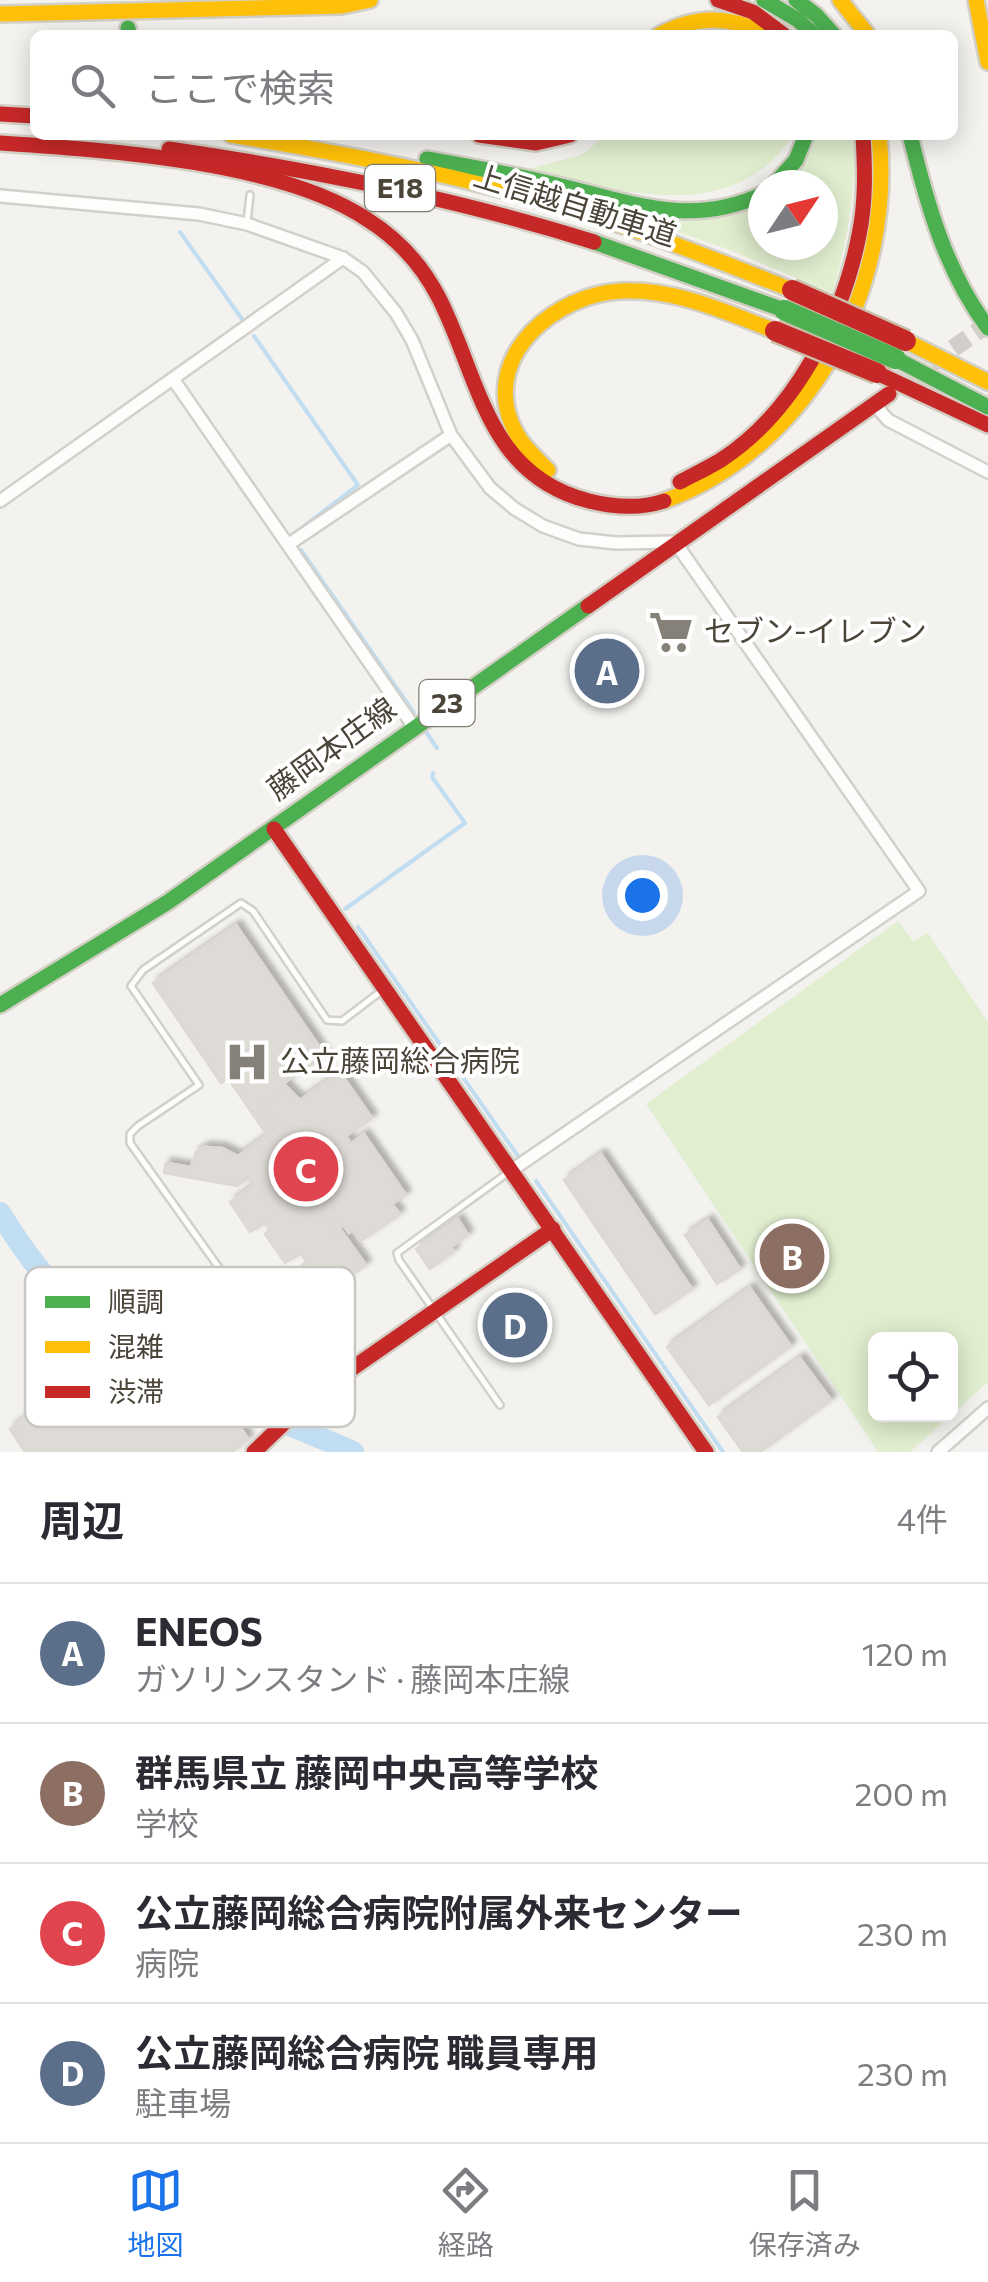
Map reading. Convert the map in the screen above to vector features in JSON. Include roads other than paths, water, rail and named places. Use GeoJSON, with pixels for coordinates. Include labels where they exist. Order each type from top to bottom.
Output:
{"type":"FeatureCollection","features":[{"type":"Feature","properties":{"kind":"main road"},"geometry":{"type":"LineString","coordinates":[[0,14],[342,6],[370,0]]}},
{"type":"Feature","properties":{"kind":"main road"},"geometry":{"type":"LineString","coordinates":[[718,0],[753,12],[777,30]]}},
{"type":"Feature","properties":{"kind":"main road"},"geometry":{"type":"LineString","coordinates":[[764,0],[809,30]]}},
{"type":"Feature","properties":{"kind":"main road"},"geometry":{"type":"LineString","coordinates":[[796,0],[829,30]]}},
{"type":"Feature","properties":{"kind":"main road"},"geometry":{"type":"LineString","coordinates":[[838,0],[864,30]]}},
{"type":"Feature","properties":{"kind":"main road"},"geometry":{"type":"LineString","coordinates":[[976,0],[988,62]]}},
{"type":"Feature","properties":{"kind":"main road"},"geometry":{"type":"LineString","coordinates":[[670,30],[692,20],[723,18],[739,20],[758,30]]}},
{"type":"Feature","properties":{"kind":"main road"},"geometry":{"type":"LineString","coordinates":[[0,114],[30,116]]}},
{"type":"Feature","properties":{"kind":"main road"},"geometry":{"type":"LineString","coordinates":[[0,139],[218,171],[297,189],[362,216],[398,244],[426,277],[443,308],[484,411],[518,461],[564,495],[621,508],[640,508],[674,499],[726,474],[775,431],[814,384],[848,324],[864,282],[878,212],[879,140]]}},
{"type":"Feature","properties":{"kind":"main road","name":"上信越自動車道"},"geometry":{"type":"LineString","coordinates":[[0,139],[127,144],[218,155],[415,191],[788,300]]}},
{"type":"Feature","properties":{"kind":"main road","name":"上信越自動車道"},"geometry":{"type":"LineString","coordinates":[[261,140],[408,167],[631,228],[901,350],[988,382]]}},
{"type":"Feature","properties":{"kind":"main road"},"geometry":{"type":"LineString","coordinates":[[286,140],[462,165],[668,211],[722,210],[748,202]]}},
{"type":"Feature","properties":{"kind":"main road"},"geometry":{"type":"LineString","coordinates":[[505,140],[526,144],[559,140]]}},
{"type":"Feature","properties":{"kind":"main road"},"geometry":{"type":"LineString","coordinates":[[787,170],[804,140]]}},
{"type":"Feature","properties":{"kind":"main road"},"geometry":{"type":"LineString","coordinates":[[863,140],[864,185],[858,232],[833,320],[817,349],[811,360],[783,400],[730,453],[675,484],[644,494],[608,494],[573,485],[542,466],[518,438],[506,390],[512,358],[530,330],[570,301],[604,292],[657,293],[699,304],[775,331],[817,349],[877,374],[988,425]]}},
{"type":"Feature","properties":{"kind":"main road"},"geometry":{"type":"LineString","coordinates":[[911,140],[938,236],[957,280],[988,328]]}},
{"type":"Feature","properties":{"kind":"main road","name":"上信越自動車道"},"geometry":{"type":"LineString","coordinates":[[901,350],[988,407]]}},
{"type":"Feature","properties":{"kind":"main road","name":"藤岡本庄線"},"geometry":{"type":"LineString","coordinates":[[0,1004],[168,902],[882,399]]}},
{"type":"Feature","properties":{"kind":"main road"},"geometry":{"type":"LineString","coordinates":[[274,829],[706,1452]]}},
{"type":"Feature","properties":{"kind":"main road"},"geometry":{"type":"LineString","coordinates":[[355,1366],[553,1229]]}},
{"type":"Feature","properties":{"kind":"street"},"geometry":{"type":"LineString","coordinates":[[0,196],[154,208],[247,224],[344,258],[363,272],[412,340],[451,436],[490,488],[543,526],[579,539],[675,542],[920,891],[512,1170]]}},
{"type":"Feature","properties":{"kind":"street"},"geometry":{"type":"LineString","coordinates":[[0,501],[344,258]]}},
{"type":"Feature","properties":{"kind":"street"},"geometry":{"type":"LineString","coordinates":[[174,379],[414,726]]}},
{"type":"Feature","properties":{"kind":"street"},"geometry":{"type":"LineString","coordinates":[[882,399],[888,420],[988,472]]}},
{"type":"Feature","properties":{"kind":"street"},"geometry":{"type":"LineString","coordinates":[[289,544],[451,436]]}},
{"type":"Feature","properties":{"kind":"street"},"geometry":{"type":"LineString","coordinates":[[938,1452],[988,1408]]}},
{"type":"Feature","properties":{"kind":"lane"},"geometry":{"type":"LineString","coordinates":[[247,224],[250,195]]}},
{"type":"Feature","properties":{"kind":"lane"},"geometry":{"type":"LineString","coordinates":[[218,1267],[130,1143],[130,1134],[138,1126],[199,1085],[132,986],[143,970],[240,903],[253,911],[327,1020],[342,1020],[385,988]]}},
{"type":"Feature","properties":{"kind":"lane"},"geometry":{"type":"LineString","coordinates":[[500,1404],[398,1260],[398,1253],[512,1170]]}},
{"type":"Feature","properties":{"kind":"waterway"},"geometry":{"type":"LineString","coordinates":[[180,232],[242,319]]}},
{"type":"Feature","properties":{"kind":"waterway"},"geometry":{"type":"LineString","coordinates":[[254,336],[358,485],[291,536]]}},
{"type":"Feature","properties":{"kind":"waterway"},"geometry":{"type":"LineString","coordinates":[[301,550],[414,713]]}},
{"type":"Feature","properties":{"kind":"waterway"},"geometry":{"type":"LineString","coordinates":[[426,732],[437,748]]}},
{"type":"Feature","properties":{"kind":"waterway"},"geometry":{"type":"LineString","coordinates":[[345,909],[465,823],[433,773]]}},
{"type":"Feature","properties":{"kind":"waterway"},"geometry":{"type":"LineString","coordinates":[[358,927],[520,1159]]}},
{"type":"Feature","properties":{"kind":"waterway"},"geometry":{"type":"LineString","coordinates":[[536,1181],[723,1452]]}},
{"type":"Feature","properties":{"kind":"waterway"},"geometry":{"type":"LineString","coordinates":[[0,1213],[38,1267]]}},
{"type":"Feature","properties":{"kind":"waterway"},"geometry":{"type":"LineString","coordinates":[[294,1427],[353,1452]]}},
{"type":"Feature","properties":{"kind":"tunnel"},"geometry":{"type":"LineString","coordinates":[[931,364],[988,324]]}},
{"type":"Feature","properties":{"kind":"place","name":"セブン-イレブン"},"geometry":{"type":"Point","coordinates":[671,632]}},
{"type":"Feature","properties":{"kind":"place","name":"ENEOS"},"geometry":{"type":"Point","coordinates":[607,671]}},
{"type":"Feature","properties":{"kind":"place","name":"公立藤岡総合病院"},"geometry":{"type":"Point","coordinates":[247,1062]}},
{"type":"Feature","properties":{"kind":"place","name":"公立藤岡総合病院附属外来センター"},"geometry":{"type":"Point","coordinates":[306,1169]}},
{"type":"Feature","properties":{"kind":"place","name":"群馬県立 藤岡中央高等学校"},"geometry":{"type":"Point","coordinates":[792,1256]}},
{"type":"Feature","properties":{"kind":"place","name":"公立藤岡総合病院 職員専用"},"geometry":{"type":"Point","coordinates":[515,1325]}}]}
